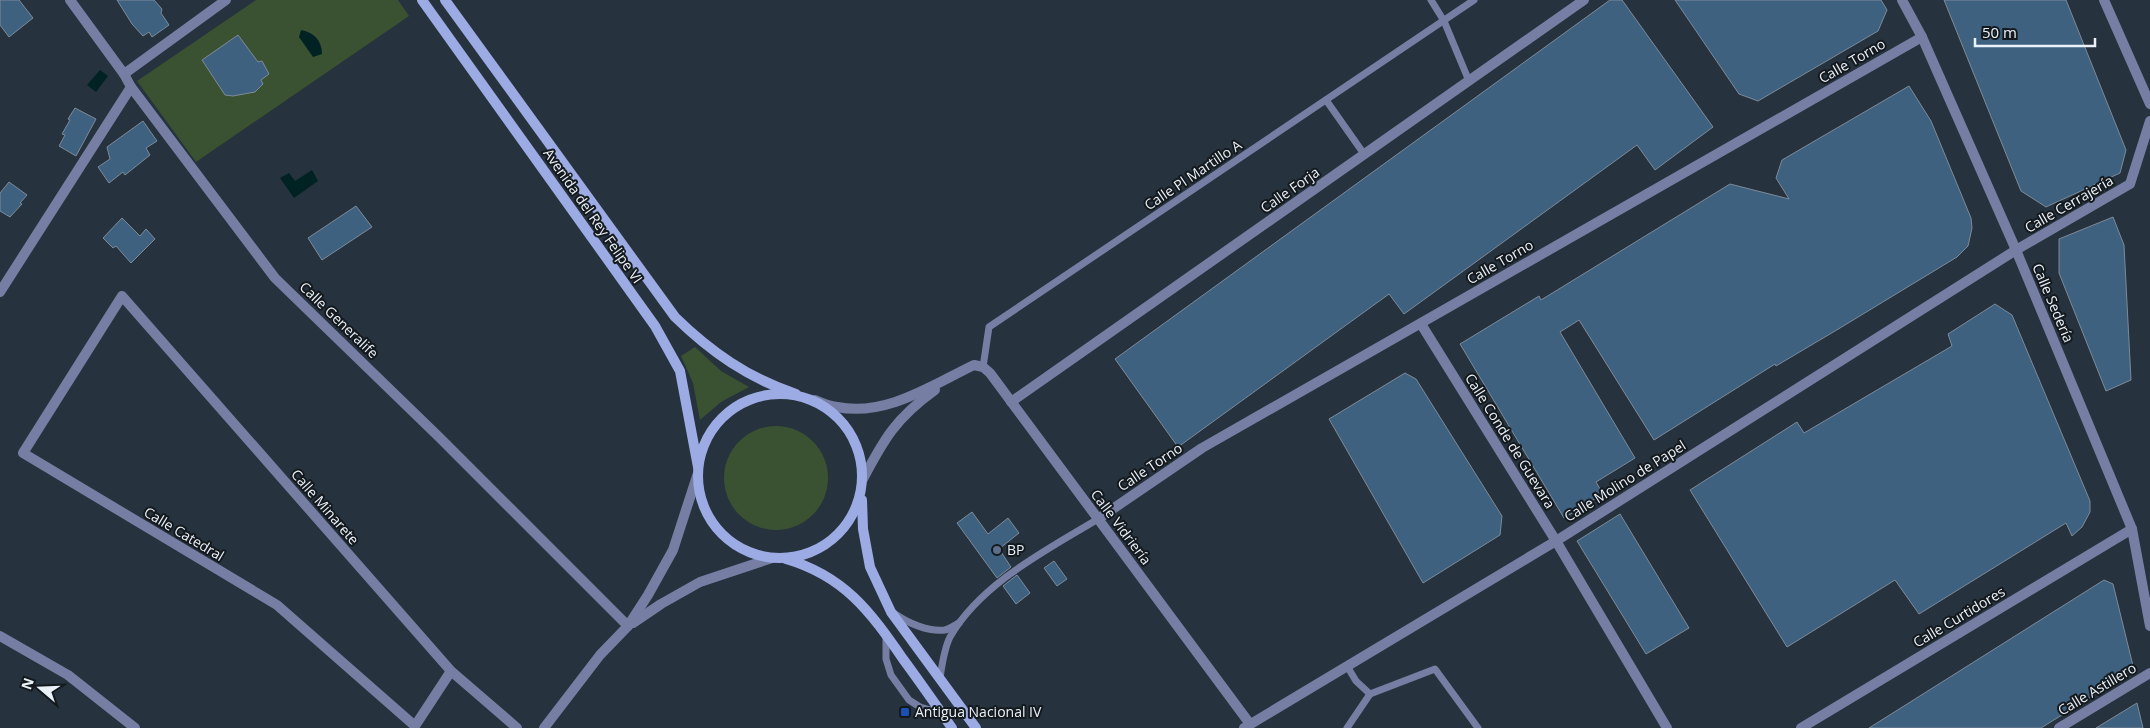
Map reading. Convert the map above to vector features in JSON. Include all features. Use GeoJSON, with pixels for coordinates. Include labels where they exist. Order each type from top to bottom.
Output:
{"type":"FeatureCollection","features":[{"type":"Feature","properties":{"kind":"main road","name":"Avenida del Rey Felipe VI"},"geometry":{"type":"LineString","coordinates":[[422,0],[663,340],[680,371],[698,470]]}},
{"type":"Feature","properties":{"kind":"main road","name":"Avenida del Rey Felipe VI"},"geometry":{"type":"LineString","coordinates":[[445,0],[675,316],[695,336],[745,372],[768,385],[796,394]]}},
{"type":"Feature","properties":{"kind":"main road"},"geometry":{"type":"LineString","coordinates":[[952,728],[874,617],[846,589],[804,565],[749,552],[727,539],[710,521],[701,498],[698,470],[705,440],[721,418],[728,412],[743,402],[769,394],[796,394],[815,400],[838,418],[855,441],[861,460],[863,529],[870,567],[891,612],[976,728]]}},
{"type":"Feature","properties":{"kind":"main road"},"geometry":{"type":"LineString","coordinates":[[777,558],[809,552],[833,539],[846,525],[856,509],[861,491]]}},
{"type":"Feature","properties":{"kind":"street","name":"Calle Generalife"},"geometry":{"type":"LineString","coordinates":[[70,0],[124,74],[130,87],[275,278],[440,438],[628,626]]}},
{"type":"Feature","properties":{"kind":"street"},"geometry":{"type":"LineString","coordinates":[[124,74],[226,0]]}},
{"type":"Feature","properties":{"kind":"street","name":"Calle Forja"},"geometry":{"type":"LineString","coordinates":[[1011,402],[1584,0]]}},
{"type":"Feature","properties":{"kind":"street","name":"Calle Sedería"},"geometry":{"type":"LineString","coordinates":[[1902,0],[1922,37],[2016,250],[2132,529],[2150,626]]}},
{"type":"Feature","properties":{"kind":"street"},"geometry":{"type":"LineString","coordinates":[[2104,0],[2150,104]]}},
{"type":"Feature","properties":{"kind":"street","name":"Calle Torno"},"geometry":{"type":"LineString","coordinates":[[1098,519],[1202,448],[1922,37]]}},
{"type":"Feature","properties":{"kind":"street"},"geometry":{"type":"LineString","coordinates":[[0,292],[130,87]]}},
{"type":"Feature","properties":{"kind":"street","name":"Calle Cerrajería"},"geometry":{"type":"LineString","coordinates":[[2016,250],[2130,184],[2150,121]]}},
{"type":"Feature","properties":{"kind":"street","name":"Calle Molino de Papel"},"geometry":{"type":"LineString","coordinates":[[1247,726],[1556,540],[2016,250]]}},
{"type":"Feature","properties":{"kind":"street","name":"Calle Minarete"},"geometry":{"type":"LineString","coordinates":[[122,296],[451,671],[517,728]]}},
{"type":"Feature","properties":{"kind":"street","name":"Calle Catedral"},"geometry":{"type":"LineString","coordinates":[[122,296],[23,453],[276,605],[415,726],[451,671]]}},
{"type":"Feature","properties":{"kind":"street","name":"Calle Conde de Guevara"},"geometry":{"type":"LineString","coordinates":[[1421,324],[1556,540],[1668,728]]}},
{"type":"Feature","properties":{"kind":"street"},"geometry":{"type":"LineString","coordinates":[[815,400],[843,408],[884,406],[912,396],[974,366],[982,367]]}},
{"type":"Feature","properties":{"kind":"street","name":"Calle Vidriería"},"geometry":{"type":"LineString","coordinates":[[982,367],[990,373],[1098,519],[1247,726]]}},
{"type":"Feature","properties":{"kind":"street"},"geometry":{"type":"LineString","coordinates":[[862,480],[893,427],[915,404],[960,372]]}},
{"type":"Feature","properties":{"kind":"street"},"geometry":{"type":"LineString","coordinates":[[628,626],[673,550],[698,470]]}},
{"type":"Feature","properties":{"kind":"street","name":"Calle Curtidores"},"geometry":{"type":"LineString","coordinates":[[1800,728],[2132,529]]}},
{"type":"Feature","properties":{"kind":"street"},"geometry":{"type":"LineString","coordinates":[[544,728],[600,655],[628,626],[661,604],[700,582],[777,558]]}},
{"type":"Feature","properties":{"kind":"street"},"geometry":{"type":"LineString","coordinates":[[0,636],[68,675],[134,728]]}},
{"type":"Feature","properties":{"kind":"street","name":"Calle Astillero"},"geometry":{"type":"LineString","coordinates":[[2059,728],[2150,673]]}},
{"type":"Feature","properties":{"kind":"lane"},"geometry":{"type":"LineString","coordinates":[[1431,0],[1444,21],[1469,80]]}},
{"type":"Feature","properties":{"kind":"lane","name":"Calle Pl Martillo A"},"geometry":{"type":"LineString","coordinates":[[982,367],[989,327],[1474,0]]}},
{"type":"Feature","properties":{"kind":"lane"},"geometry":{"type":"LineString","coordinates":[[1326,100],[1364,154]]}},
{"type":"Feature","properties":{"kind":"lane"},"geometry":{"type":"LineString","coordinates":[[940,678],[944,654],[950,638],[962,621],[1008,575],[1098,519]]}},
{"type":"Feature","properties":{"kind":"lane"},"geometry":{"type":"LineString","coordinates":[[891,612],[906,622],[927,628],[945,630],[962,621]]}},
{"type":"Feature","properties":{"kind":"lane"},"geometry":{"type":"LineString","coordinates":[[886,635],[886,659],[891,675],[909,700],[920,707],[942,714]]}},
{"type":"Feature","properties":{"kind":"lane"},"geometry":{"type":"LineString","coordinates":[[1347,666],[1356,681],[1370,694]]}},
{"type":"Feature","properties":{"kind":"lane"},"geometry":{"type":"LineString","coordinates":[[1347,728],[1370,694],[1435,668],[1478,728]]}},
{"type":"Feature","properties":{"kind":"green space"},"geometry":{"type":"Polygon","coordinates":[[[256,0],[398,0],[409,16],[196,162],[137,81],[256,0]]]}},
{"type":"Feature","properties":{"kind":"green space"},"geometry":{"type":"Polygon","coordinates":[[[695,347],[721,371],[749,387],[721,402],[700,420],[693,383],[681,356],[695,347]]]}},
{"type":"Feature","properties":{"kind":"green space"},"geometry":{"type":"Polygon","coordinates":[[[776,426],[796,430],[805,434],[813,441],[820,449],[824,458],[828,478],[824,498],[820,507],[813,515],[805,522],[796,526],[776,530],[756,526],[747,522],[739,515],[732,507],[728,498],[724,478],[728,458],[732,449],[739,441],[747,434],[756,430],[776,426]]]}},
{"type":"Feature","properties":{"kind":"shaded area"},"geometry":{"type":"Polygon","coordinates":[[[301,30],[309,33],[319,41],[322,54],[313,57],[299,37],[301,30]]]}},
{"type":"Feature","properties":{"kind":"shaded area"},"geometry":{"type":"Polygon","coordinates":[[[100,70],[108,76],[96,92],[87,85],[100,70]]]}},
{"type":"Feature","properties":{"kind":"shaded area"},"geometry":{"type":"Polygon","coordinates":[[[312,170],[318,181],[294,198],[280,178],[289,173],[295,181],[312,170]]]}},
{"type":"Feature","properties":{"kind":"building"},"geometry":{"type":"Polygon","coordinates":[[[0,0],[19,0],[33,18],[9,37],[0,25],[0,0]]]}},
{"type":"Feature","properties":{"kind":"building"},"geometry":{"type":"Polygon","coordinates":[[[117,0],[154,0],[162,9],[161,13],[169,25],[152,37],[149,32],[143,36],[132,24],[117,0]]]}},
{"type":"Feature","properties":{"kind":"building"},"geometry":{"type":"Polygon","coordinates":[[[1610,0],[1622,0],[1713,127],[1655,170],[1637,145],[1404,314],[1389,294],[1178,447],[1115,359],[1610,0]]]}},
{"type":"Feature","properties":{"kind":"building"},"geometry":{"type":"Polygon","coordinates":[[[1675,0],[1881,0],[1887,10],[1878,31],[1758,101],[1739,94],[1675,0]]]}},
{"type":"Feature","properties":{"kind":"building"},"geometry":{"type":"Polygon","coordinates":[[[1944,0],[2066,0],[2126,150],[2120,173],[2046,207],[2021,191],[1944,0]]]}},
{"type":"Feature","properties":{"kind":"building"},"geometry":{"type":"Polygon","coordinates":[[[238,35],[258,62],[262,61],[269,74],[261,80],[263,84],[255,92],[233,96],[225,95],[202,60],[238,35]]]}},
{"type":"Feature","properties":{"kind":"building"},"geometry":{"type":"Polygon","coordinates":[[[1909,86],[1931,121],[1971,218],[1972,228],[1968,246],[1957,257],[1776,366],[1775,364],[1654,440],[1579,320],[1560,332],[1635,458],[1596,482],[1603,494],[1564,518],[1460,344],[1539,296],[1541,300],[1730,184],[1789,199],[1776,178],[1782,160],[1909,86]]]}},
{"type":"Feature","properties":{"kind":"building"},"geometry":{"type":"Polygon","coordinates":[[[75,108],[96,119],[76,156],[59,146],[65,135],[62,134],[70,120],[68,119],[75,108]]]}},
{"type":"Feature","properties":{"kind":"building"},"geometry":{"type":"Polygon","coordinates":[[[143,121],[157,141],[146,148],[150,155],[125,175],[123,172],[109,183],[98,167],[110,159],[107,147],[143,121]]]}},
{"type":"Feature","properties":{"kind":"building"},"geometry":{"type":"Polygon","coordinates":[[[9,182],[27,195],[20,203],[22,204],[10,217],[0,211],[0,193],[9,182]]]}},
{"type":"Feature","properties":{"kind":"building"},"geometry":{"type":"Polygon","coordinates":[[[356,206],[372,227],[322,260],[308,238],[356,206]]]}},
{"type":"Feature","properties":{"kind":"building"},"geometry":{"type":"Polygon","coordinates":[[[2113,217],[2124,245],[2131,380],[2106,391],[2059,273],[2059,239],[2113,217]]]}},
{"type":"Feature","properties":{"kind":"building"},"geometry":{"type":"Polygon","coordinates":[[[122,218],[140,236],[146,229],[155,239],[131,263],[116,246],[113,248],[103,238],[122,218]]]}},
{"type":"Feature","properties":{"kind":"building"},"geometry":{"type":"Polygon","coordinates":[[[1995,304],[2012,315],[2090,501],[2090,512],[2082,527],[2072,536],[2066,523],[1919,614],[1895,580],[1787,647],[1690,490],[1797,422],[1804,433],[1952,346],[1948,334],[1995,304]]]}},
{"type":"Feature","properties":{"kind":"building"},"geometry":{"type":"Polygon","coordinates":[[[1405,373],[1416,379],[1502,516],[1500,535],[1423,583],[1329,419],[1405,373]]]}},
{"type":"Feature","properties":{"kind":"building"},"geometry":{"type":"Polygon","coordinates":[[[972,512],[988,534],[1008,518],[1019,533],[999,549],[1011,567],[997,578],[957,523],[972,512]]]}},
{"type":"Feature","properties":{"kind":"building"},"geometry":{"type":"Polygon","coordinates":[[[1620,514],[1689,628],[1646,654],[1577,541],[1620,514]]]}},
{"type":"Feature","properties":{"kind":"building"},"geometry":{"type":"Polygon","coordinates":[[[1054,561],[1067,579],[1057,586],[1044,568],[1054,561]]]}},
{"type":"Feature","properties":{"kind":"building"},"geometry":{"type":"Polygon","coordinates":[[[1017,575],[1030,593],[1016,604],[1003,586],[1017,575]]]}},
{"type":"Feature","properties":{"kind":"building"},"geometry":{"type":"Polygon","coordinates":[[[2104,580],[2113,584],[2134,670],[2041,728],[1869,728],[2104,580]]]}},
{"type":"Feature","properties":{"kind":"building"},"geometry":{"type":"Polygon","coordinates":[[[2137,703],[2143,728],[2096,728],[2137,703]]]}},
{"type":"Feature","properties":{"kind":"place","name":"BP"},"geometry":{"type":"Point","coordinates":[997,550]}},
{"type":"Feature","properties":{"kind":"place","name":"Antigua Nacional IV"},"geometry":{"type":"Point","coordinates":[905,712]}}]}
